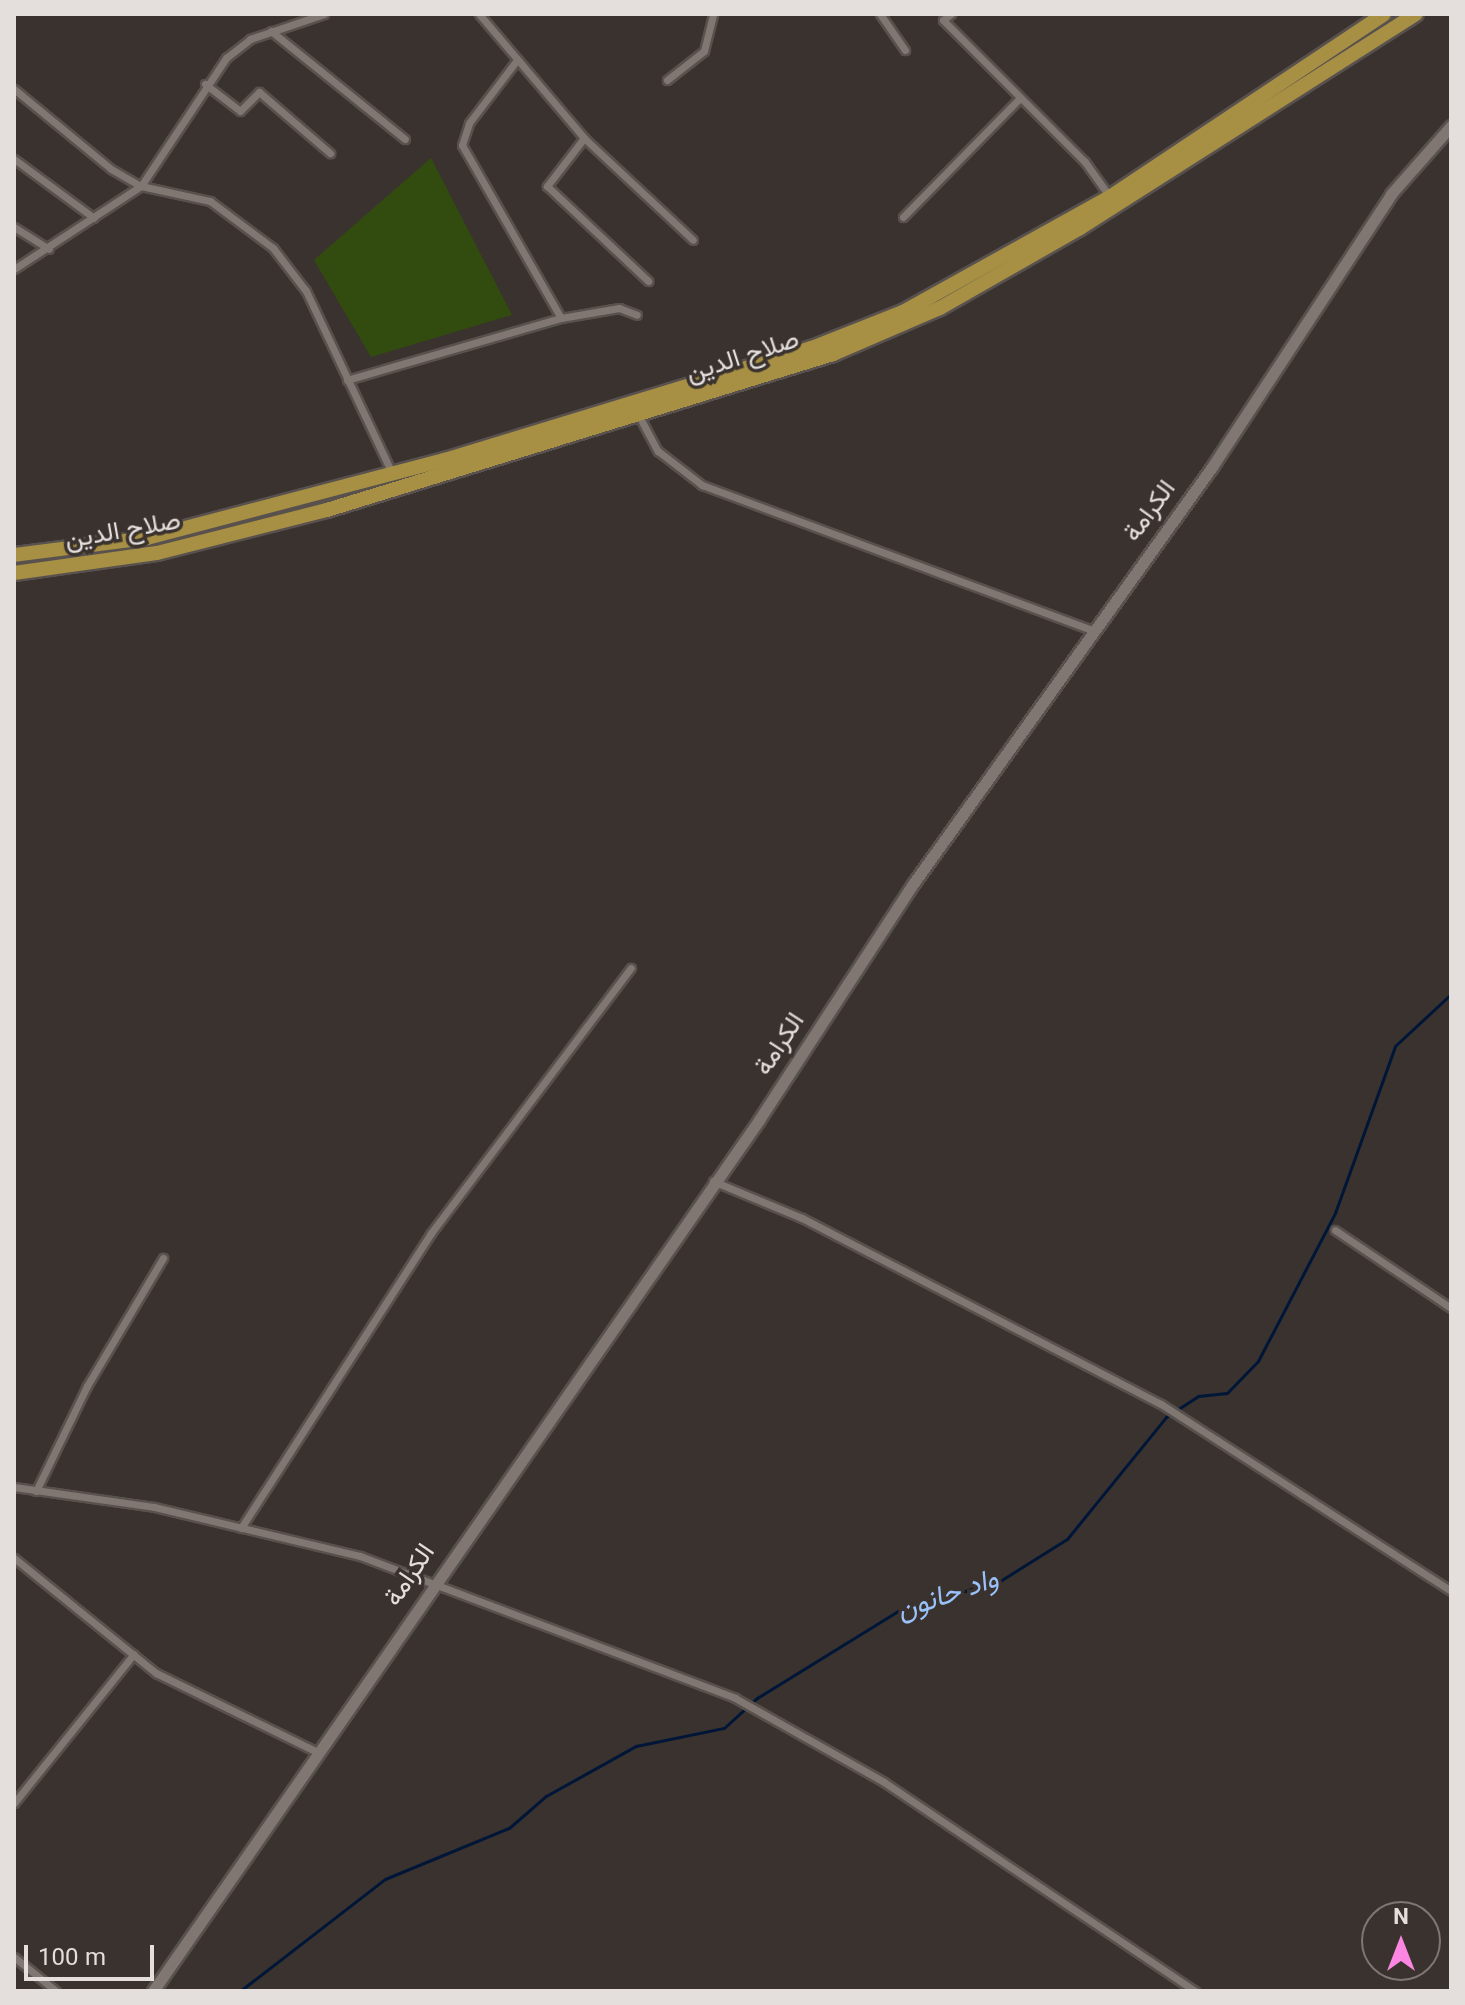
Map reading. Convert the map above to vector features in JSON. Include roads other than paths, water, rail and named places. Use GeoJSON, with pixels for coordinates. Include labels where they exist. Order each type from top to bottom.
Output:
{"type":"FeatureCollection","features":[{"type":"Feature","properties":{"kind":"highway","name":"صلاح الدين"},"geometry":{"type":"LineString","coordinates":[[14,555],[147,538],[393,474],[812,348],[982,274],[1110,197],[1384,14]]}},
{"type":"Feature","properties":{"kind":"highway","name":"صلاح الدين"},"geometry":{"type":"LineString","coordinates":[[14,573],[101,564],[267,526],[639,416],[833,354],[940,308],[1416,14]]}},
{"type":"Feature","properties":{"kind":"main road","name":"الكرامة"},"geometry":{"type":"LineString","coordinates":[[153,1991],[1091,630],[1212,467],[1391,194],[1451,126]]}},
{"type":"Feature","properties":{"kind":"street"},"geometry":{"type":"LineString","coordinates":[[14,269],[49,249],[141,186],[205,84],[226,58],[271,31],[324,14]]}},
{"type":"Feature","properties":{"kind":"street"},"geometry":{"type":"LineString","coordinates":[[479,14],[584,138],[693,240]]}},
{"type":"Feature","properties":{"kind":"street"},"geometry":{"type":"LineString","coordinates":[[667,80],[704,51],[713,14]]}},
{"type":"Feature","properties":{"kind":"street"},"geometry":{"type":"LineString","coordinates":[[880,14],[905,50]]}},
{"type":"Feature","properties":{"kind":"street"},"geometry":{"type":"LineString","coordinates":[[951,14],[943,20],[1110,197]]}},
{"type":"Feature","properties":{"kind":"street"},"geometry":{"type":"LineString","coordinates":[[271,31],[405,139]]}},
{"type":"Feature","properties":{"kind":"street"},"geometry":{"type":"LineString","coordinates":[[517,60],[469,123],[462,145],[561,318]]}},
{"type":"Feature","properties":{"kind":"street"},"geometry":{"type":"LineString","coordinates":[[205,84],[240,111],[259,92],[330,153]]}},
{"type":"Feature","properties":{"kind":"street"},"geometry":{"type":"LineString","coordinates":[[14,89],[93,158],[141,186],[210,201],[273,248],[306,291],[393,474]]}},
{"type":"Feature","properties":{"kind":"street"},"geometry":{"type":"LineString","coordinates":[[903,217],[1019,99]]}},
{"type":"Feature","properties":{"kind":"street"},"geometry":{"type":"LineString","coordinates":[[584,138],[547,186],[648,281]]}},
{"type":"Feature","properties":{"kind":"street"},"geometry":{"type":"LineString","coordinates":[[14,159],[94,218]]}},
{"type":"Feature","properties":{"kind":"street"},"geometry":{"type":"LineString","coordinates":[[14,227],[49,249]]}},
{"type":"Feature","properties":{"kind":"street"},"geometry":{"type":"LineString","coordinates":[[347,380],[561,318],[619,308],[637,315]]}},
{"type":"Feature","properties":{"kind":"street"},"geometry":{"type":"LineString","coordinates":[[639,416],[658,451],[702,485],[1091,630]]}},
{"type":"Feature","properties":{"kind":"street"},"geometry":{"type":"LineString","coordinates":[[241,1528],[431,1233],[631,968]]}},
{"type":"Feature","properties":{"kind":"street"},"geometry":{"type":"LineString","coordinates":[[713,1181],[802,1218],[1165,1407],[1451,1591]]}},
{"type":"Feature","properties":{"kind":"street"},"geometry":{"type":"LineString","coordinates":[[1335,1230],[1451,1308]]}},
{"type":"Feature","properties":{"kind":"street"},"geometry":{"type":"LineString","coordinates":[[36,1491],[87,1386],[163,1258]]}},
{"type":"Feature","properties":{"kind":"street"},"geometry":{"type":"LineString","coordinates":[[14,1487],[241,1528],[434,1582],[741,1701],[884,1782],[1195,1991]]}},
{"type":"Feature","properties":{"kind":"street"},"geometry":{"type":"LineString","coordinates":[[14,1558],[156,1673],[317,1752]]}},
{"type":"Feature","properties":{"kind":"street"},"geometry":{"type":"LineString","coordinates":[[14,1803],[134,1654]]}},
{"type":"Feature","properties":{"kind":"street"},"geometry":{"type":"LineString","coordinates":[[14,1957],[56,1991]]}},
{"type":"Feature","properties":{"kind":"waterway","name":"واد حانون"},"geometry":{"type":"LineString","coordinates":[[240,1991],[385,1879],[509,1828],[546,1796],[636,1746],[724,1728],[757,1698],[901,1609],[1000,1581],[1067,1539],[1166,1417],[1198,1396],[1227,1393],[1258,1361],[1335,1213],[1395,1046],[1451,994]]}}]}
